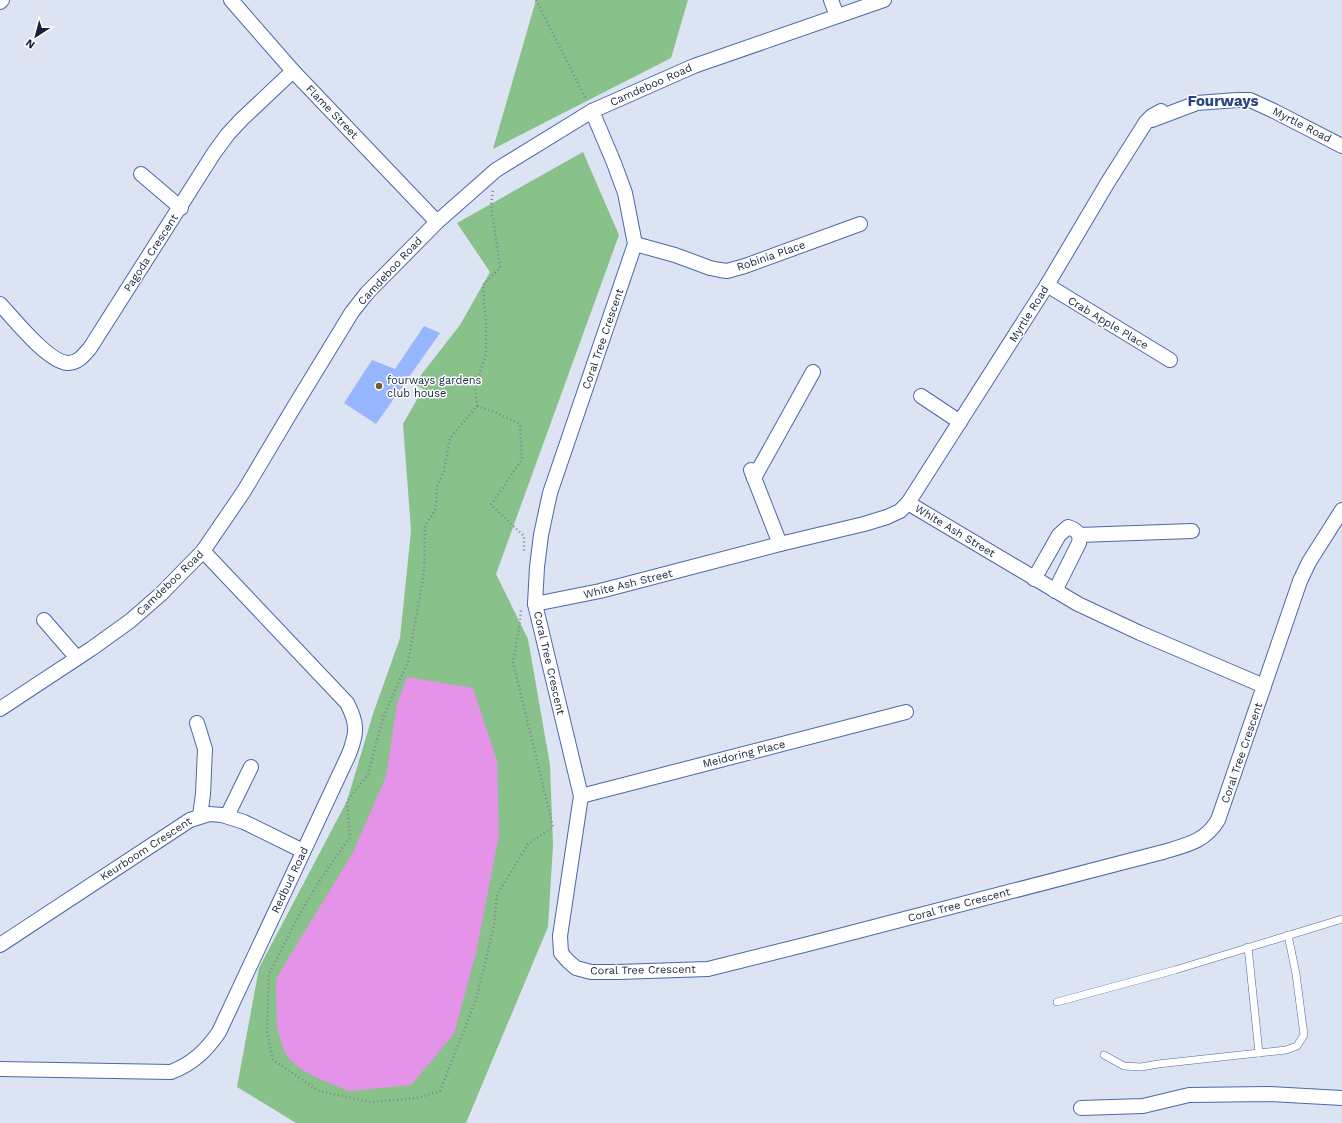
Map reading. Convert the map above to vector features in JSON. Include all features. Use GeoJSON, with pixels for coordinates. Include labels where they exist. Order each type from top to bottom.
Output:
{"type":"FeatureCollection","features":[{"type":"Feature","properties":{"kind":"street","name":"Flame Street"},"geometry":{"type":"LineString","coordinates":[[231,0],[293,71],[437,222]]}},
{"type":"Feature","properties":{"kind":"street"},"geometry":{"type":"LineString","coordinates":[[831,0],[837,16]]}},
{"type":"Feature","properties":{"kind":"street","name":"Camdeboo Road"},"geometry":{"type":"LineString","coordinates":[[0,709],[130,621],[161,594],[204,551],[244,491],[352,312],[367,293],[437,222],[496,170],[592,111],[694,66],[884,0]]}},
{"type":"Feature","properties":{"kind":"street","name":"Pagoda Crescent"},"geometry":{"type":"LineString","coordinates":[[0,304],[43,350],[56,360],[68,363],[80,359],[90,348],[214,153],[228,134],[293,71]]}},
{"type":"Feature","properties":{"kind":"street","name":"Myrtle Road"},"geometry":{"type":"LineString","coordinates":[[908,503],[1047,285],[1108,182],[1146,122],[1198,103],[1250,100],[1274,110],[1342,146]]}},
{"type":"Feature","properties":{"kind":"street"},"geometry":{"type":"LineString","coordinates":[[592,111],[625,193],[636,244]]}},
{"type":"Feature","properties":{"kind":"street"},"geometry":{"type":"LineString","coordinates":[[141,174],[180,208]]}},
{"type":"Feature","properties":{"kind":"street","name":"Robinia Place"},"geometry":{"type":"LineString","coordinates":[[636,244],[675,255],[710,268],[727,271],[745,266],[860,224]]}},
{"type":"Feature","properties":{"kind":"street","name":"Coral Tree Crescent"},"geometry":{"type":"LineString","coordinates":[[636,244],[550,493],[537,567],[535,604],[581,796],[560,936],[561,953],[576,968],[591,972],[708,969],[1163,852],[1201,839],[1214,827],[1218,820],[1300,581],[1309,562],[1342,510]]}},
{"type":"Feature","properties":{"kind":"street","name":"Crab Apple Place"},"geometry":{"type":"LineString","coordinates":[[1047,285],[1170,360]]}},
{"type":"Feature","properties":{"kind":"street"},"geometry":{"type":"LineString","coordinates":[[780,544],[752,474],[813,372]]}},
{"type":"Feature","properties":{"kind":"street"},"geometry":{"type":"LineString","coordinates":[[921,396],[960,422]]}},
{"type":"Feature","properties":{"kind":"street","name":"White Ash Street"},"geometry":{"type":"LineString","coordinates":[[535,604],[565,600],[887,517],[900,510],[908,503],[1078,604],[1140,633],[1264,686]]}},
{"type":"Feature","properties":{"kind":"street"},"geometry":{"type":"LineString","coordinates":[[1034,578],[1062,531],[1068,527],[1075,530],[1079,535],[1080,544],[1055,591]]}},
{"type":"Feature","properties":{"kind":"street"},"geometry":{"type":"LineString","coordinates":[[1079,535],[1192,531]]}},
{"type":"Feature","properties":{"kind":"street","name":"Redbud Road"},"geometry":{"type":"LineString","coordinates":[[0,1069],[171,1072],[184,1067],[199,1056],[210,1045],[218,1032],[349,754],[356,729],[353,715],[347,703],[204,551]]}},
{"type":"Feature","properties":{"kind":"street"},"geometry":{"type":"LineString","coordinates":[[44,620],[77,658]]}},
{"type":"Feature","properties":{"kind":"street","name":"Meidoring Place"},"geometry":{"type":"LineString","coordinates":[[581,796],[906,712]]}},
{"type":"Feature","properties":{"kind":"street"},"geometry":{"type":"LineString","coordinates":[[197,724],[205,749],[203,794],[200,816]]}},
{"type":"Feature","properties":{"kind":"street"},"geometry":{"type":"LineString","coordinates":[[227,816],[251,768]]}},
{"type":"Feature","properties":{"kind":"street","name":"Keurboom Crescent"},"geometry":{"type":"LineString","coordinates":[[0,945],[190,820],[200,816],[209,814],[227,816],[244,822],[303,851]]}},
{"type":"Feature","properties":{"kind":"street"},"geometry":{"type":"LineString","coordinates":[[1081,1108],[1143,1106],[1189,1095],[1268,1094],[1342,1098]]}},
{"type":"Feature","properties":{"kind":"lane"},"geometry":{"type":"LineString","coordinates":[[1057,1002],[1175,970],[1342,920]]}},
{"type":"Feature","properties":{"kind":"lane"},"geometry":{"type":"LineString","coordinates":[[1104,1056],[1124,1066],[1141,1067],[1286,1050],[1297,1046],[1304,1035],[1296,974],[1288,935]]}},
{"type":"Feature","properties":{"kind":"lane"},"geometry":{"type":"LineString","coordinates":[[1248,947],[1259,1053]]}},
{"type":"Feature","properties":{"kind":"path"},"geometry":{"type":"LineString","coordinates":[[536,0],[592,111]]}},
{"type":"Feature","properties":{"kind":"path"},"geometry":{"type":"LineString","coordinates":[[496,170],[491,204],[500,268],[483,285],[486,326],[486,355],[475,387],[477,406],[450,438],[444,471],[437,486],[436,508],[425,527],[424,573],[408,662],[384,715],[368,775],[347,801],[350,837],[320,880],[299,915],[269,974],[267,1033],[274,1060],[319,1091],[370,1102],[417,1098],[440,1091],[476,1000],[494,926],[497,895],[528,844],[552,827],[513,662],[520,623],[521,607]]}},
{"type":"Feature","properties":{"kind":"path"},"geometry":{"type":"LineString","coordinates":[[477,406],[495,412],[520,424],[522,459],[491,505],[524,536],[524,552]]}},
{"type":"Feature","properties":{"kind":"green space"},"geometry":{"type":"Polygon","coordinates":[[[536,0],[688,0],[671,58],[493,149],[536,0]]]}},
{"type":"Feature","properties":{"kind":"green space"},"geometry":{"type":"Polygon","coordinates":[[[583,152],[619,235],[496,574],[528,639],[550,765],[553,845],[548,927],[466,1123],[296,1123],[237,1087],[259,968],[347,801],[373,714],[400,638],[411,531],[403,424],[423,389],[414,384],[460,325],[490,272],[457,223],[583,152]]]}},
{"type":"Feature","properties":{"kind":"shaded area"},"geometry":{"type":"Polygon","coordinates":[[[407,677],[473,688],[497,761],[499,835],[476,953],[454,1034],[411,1085],[349,1091],[319,1079],[302,1070],[291,1061],[284,1051],[277,1028],[277,978],[352,854],[386,777],[397,704],[407,677]]]}},
{"type":"Feature","properties":{"kind":"building","name":"fourways gardens club house"},"geometry":{"type":"Polygon","coordinates":[[[424,326],[440,333],[376,424],[344,403],[372,360],[395,369],[424,326]]]}},
{"type":"Feature","properties":{"kind":"place","name":"fourways gardens club house"},"geometry":{"type":"Point","coordinates":[379,386]}},
{"type":"Feature","properties":{"kind":"district","name":"Fourways"},"geometry":{"type":"Point","coordinates":[1223,101]}}]}
